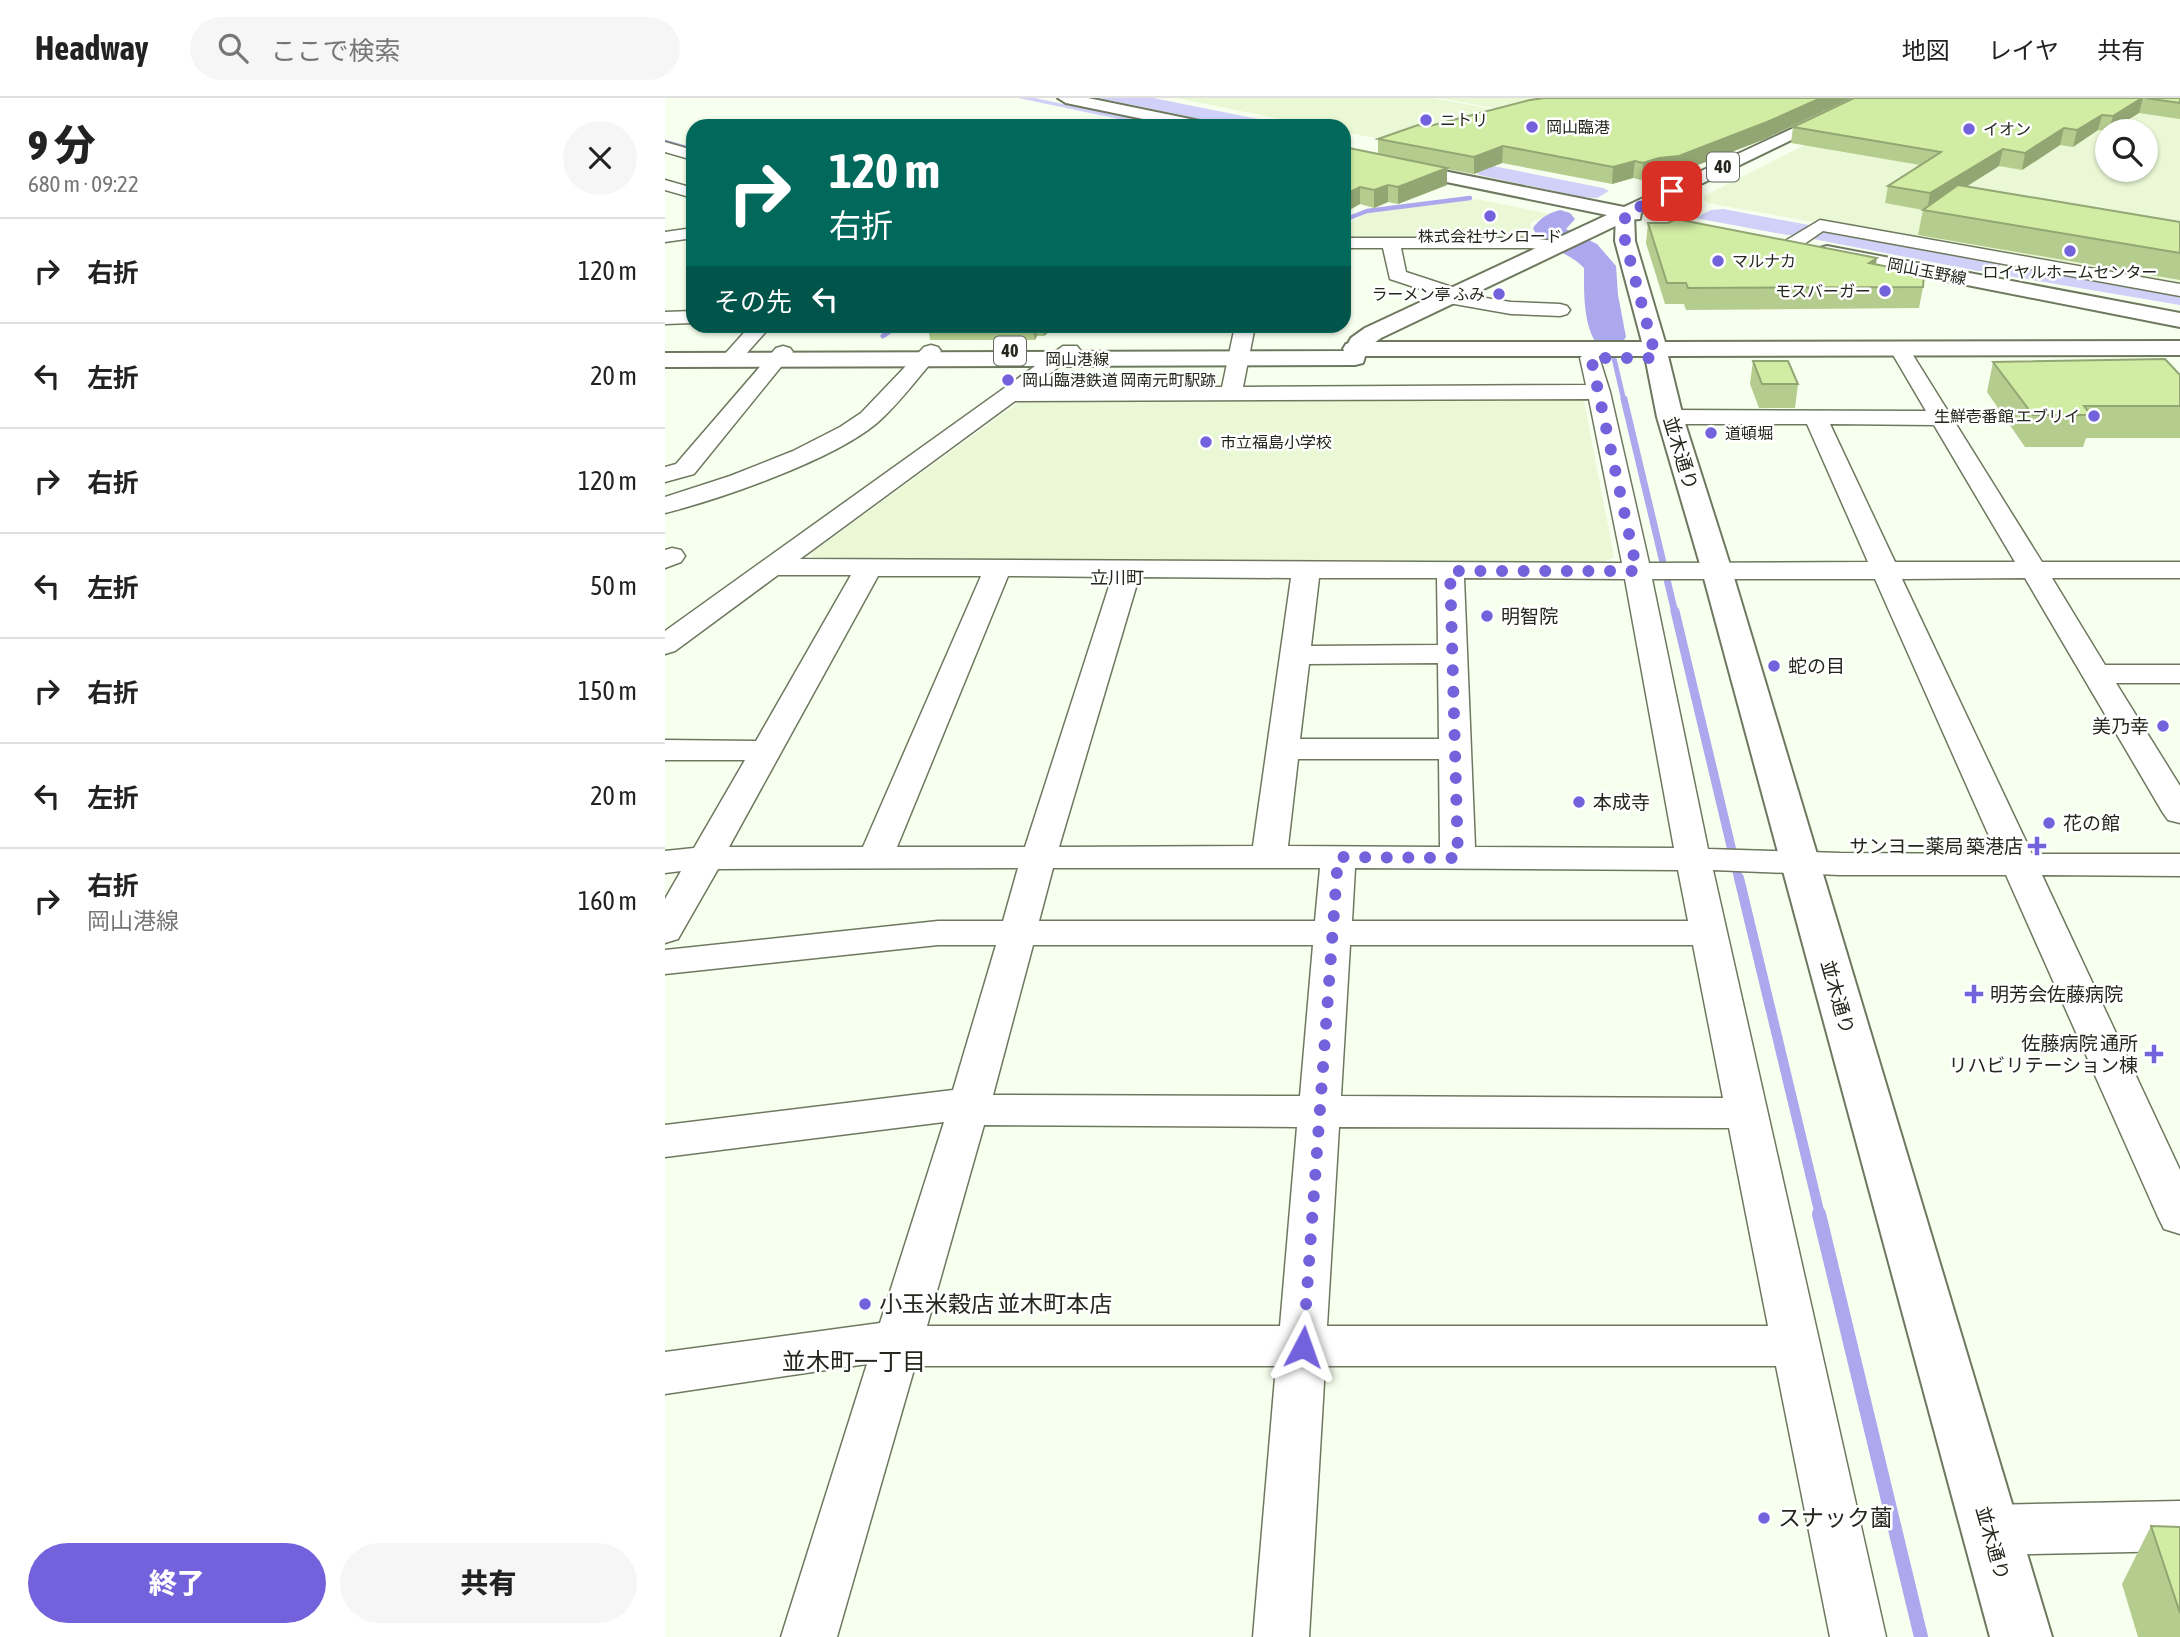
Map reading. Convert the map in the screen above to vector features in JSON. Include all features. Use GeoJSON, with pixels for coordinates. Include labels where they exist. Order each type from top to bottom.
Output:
{"type":"FeatureCollection","features":[{"type":"Feature","properties":{"kind":"main road"},"geometry":{"type":"LineString","coordinates":[[1066,98],[1166,119]]}},
{"type":"Feature","properties":{"kind":"main road","name":"40"},"geometry":{"type":"LineString","coordinates":[[1352,346],[1870,98]]}},
{"type":"Feature","properties":{"kind":"main road"},"geometry":{"type":"LineString","coordinates":[[1351,157],[1652,219]]}},
{"type":"Feature","properties":{"kind":"main road","name":"並木通り"},"geometry":{"type":"LineString","coordinates":[[1625,214],[1625,241],[1670,417],[1702,571],[1778,862],[2021,1637]]}},
{"type":"Feature","properties":{"kind":"main road","name":"岡山玉野線"},"geometry":{"type":"LineString","coordinates":[[1766,240],[2146,313],[2178,335]]}},
{"type":"Feature","properties":{"kind":"main road"},"geometry":{"type":"LineString","coordinates":[[1426,349],[1402,340],[1397,331],[1423,317],[1447,299]]}},
{"type":"Feature","properties":{"kind":"main road"},"geometry":{"type":"LineString","coordinates":[[1352,346],[1609,354],[1901,353],[2178,335]]}},
{"type":"Feature","properties":{"kind":"main road","name":"40"},"geometry":{"type":"LineString","coordinates":[[1239,354],[1314,336]]}},
{"type":"Feature","properties":{"kind":"main road"},"geometry":{"type":"LineString","coordinates":[[1352,346],[1609,354]]}},
{"type":"Feature","properties":{"kind":"main road","name":"岡山港線"},"geometry":{"type":"LineString","coordinates":[[666,355],[928,355],[1054,350],[1239,354],[1352,346]]}},
{"type":"Feature","properties":{"kind":"street"},"geometry":{"type":"LineString","coordinates":[[665,147],[686,153]]}},
{"type":"Feature","properties":{"kind":"street"},"geometry":{"type":"LineString","coordinates":[[665,185],[686,191]]}},
{"type":"Feature","properties":{"kind":"street"},"geometry":{"type":"LineString","coordinates":[[665,222],[686,219]]}},
{"type":"Feature","properties":{"kind":"street"},"geometry":{"type":"LineString","coordinates":[[1791,245],[1821,225],[2180,290]]}},
{"type":"Feature","properties":{"kind":"street"},"geometry":{"type":"LineString","coordinates":[[665,237],[686,234]]}},
{"type":"Feature","properties":{"kind":"street"},"geometry":{"type":"LineString","coordinates":[[1351,243],[1567,242]]}},
{"type":"Feature","properties":{"kind":"street"},"geometry":{"type":"LineString","coordinates":[[1391,243],[1397,275],[1447,299],[1511,309],[1560,310]]}},
{"type":"Feature","properties":{"kind":"street"},"geometry":{"type":"LineString","coordinates":[[1988,282],[2014,260]]}},
{"type":"Feature","properties":{"kind":"street"},"geometry":{"type":"LineString","coordinates":[[665,318],[686,317]]}},
{"type":"Feature","properties":{"kind":"street"},"geometry":{"type":"LineString","coordinates":[[734,356],[755,333]]}},
{"type":"Feature","properties":{"kind":"street"},"geometry":{"type":"LineString","coordinates":[[1231,394],[1244,333]]}},
{"type":"Feature","properties":{"kind":"street"},"geometry":{"type":"LineString","coordinates":[[665,645],[1011,394],[1054,350]]}},
{"type":"Feature","properties":{"kind":"street"},"geometry":{"type":"LineString","coordinates":[[1901,353],[2180,813]]}},
{"type":"Feature","properties":{"kind":"street"},"geometry":{"type":"LineString","coordinates":[[1609,354],[1599,392],[1645,571],[1704,860],[1709,933],[1858,1637]]}},
{"type":"Feature","properties":{"kind":"street"},"geometry":{"type":"LineString","coordinates":[[665,505],[739,481],[801,456],[848,432],[869,418],[928,355]]}},
{"type":"Feature","properties":{"kind":"street"},"geometry":{"type":"LineString","coordinates":[[665,475],[685,469],[779,356]]}},
{"type":"Feature","properties":{"kind":"street"},"geometry":{"type":"LineString","coordinates":[[1011,394],[1599,392]]}},
{"type":"Feature","properties":{"kind":"street"},"geometry":{"type":"LineString","coordinates":[[1670,417],[1938,418]]}},
{"type":"Feature","properties":{"kind":"street"},"geometry":{"type":"LineString","coordinates":[[1815,417],[2180,1217]]}},
{"type":"Feature","properties":{"kind":"street"},"geometry":{"type":"LineString","coordinates":[[772,567],[1450,571],[2180,570]]}},
{"type":"Feature","properties":{"kind":"street"},"geometry":{"type":"LineString","coordinates":[[665,931],[868,569]]}},
{"type":"Feature","properties":{"kind":"street"},"geometry":{"type":"LineString","coordinates":[[876,857],[997,570]]}},
{"type":"Feature","properties":{"kind":"street"},"geometry":{"type":"LineString","coordinates":[[809,1637],[969,1107],[1039,857],[1128,570]]}},
{"type":"Feature","properties":{"kind":"street"},"geometry":{"type":"LineString","coordinates":[[1269,857],[1306,570]]}},
{"type":"Feature","properties":{"kind":"street"},"geometry":{"type":"LineString","coordinates":[[1450,571],[1458,858]]}},
{"type":"Feature","properties":{"kind":"street"},"geometry":{"type":"LineString","coordinates":[[1295,654],[1452,654]]}},
{"type":"Feature","properties":{"kind":"street"},"geometry":{"type":"LineString","coordinates":[[2096,674],[2180,674]]}},
{"type":"Feature","properties":{"kind":"street"},"geometry":{"type":"LineString","coordinates":[[1283,749],[1455,749]]}},
{"type":"Feature","properties":{"kind":"street"},"geometry":{"type":"LineString","coordinates":[[665,750],[766,751]]}},
{"type":"Feature","properties":{"kind":"street"},"geometry":{"type":"LineString","coordinates":[[665,862],[705,858],[1338,857],[2180,865]]}},
{"type":"Feature","properties":{"kind":"street"},"geometry":{"type":"LineString","coordinates":[[1280,1637],[1338,857]]}},
{"type":"Feature","properties":{"kind":"street"},"geometry":{"type":"LineString","coordinates":[[665,962],[938,933],[1709,933]]}},
{"type":"Feature","properties":{"kind":"street"},"geometry":{"type":"LineString","coordinates":[[665,1142],[969,1107],[1318,1112],[1749,1113]]}},
{"type":"Feature","properties":{"kind":"street"},"geometry":{"type":"LineString","coordinates":[[665,1373],[871,1343],[1303,1347],[1796,1346]]}},
{"type":"Feature","properties":{"kind":"street"},"geometry":{"type":"LineString","coordinates":[[1989,1530],[2180,1526]]}},
{"type":"Feature","properties":{"kind":"shaded area"},"geometry":{"type":"Polygon","coordinates":[[[1018,98],[1035,98],[1135,119],[1118,119],[1018,98]]]}},
{"type":"Feature","properties":{"kind":"shaded area"},"geometry":{"type":"Polygon","coordinates":[[[1099,98],[1153,98],[1258,119],[1200,119],[1099,98]]]}},
{"type":"Feature","properties":{"kind":"shaded area"},"geometry":{"type":"Polygon","coordinates":[[[1175,98],[1433,98],[1524,115],[1386,140],[1351,133],[1351,119],[1281,119],[1175,98]]]}},
{"type":"Feature","properties":{"kind":"shaded area"},"geometry":{"type":"Polygon","coordinates":[[[1440,98],[1579,98],[1526,114],[1440,98]]]}},
{"type":"Feature","properties":{"kind":"shaded area"},"geometry":{"type":"Polygon","coordinates":[[[1897,98],[2180,98],[2180,288],[1707,203],[1702,197],[1897,98]]]}},
{"type":"Feature","properties":{"kind":"shaded area"},"geometry":{"type":"Polygon","coordinates":[[[1483,164],[1609,191],[1597,198],[1583,197],[1479,175],[1472,169],[1483,164]]]}},
{"type":"Feature","properties":{"kind":"shaded area"},"geometry":{"type":"Polygon","coordinates":[[[1477,199],[1550,214],[1530,223],[1532,237],[1351,237],[1351,222],[1370,212],[1477,199]]]}},
{"type":"Feature","properties":{"kind":"shaded area"},"geometry":{"type":"Polygon","coordinates":[[[1723,209],[1814,226],[1795,235],[1787,235],[1695,218],[1711,210],[1723,209]]]}},
{"type":"Feature","properties":{"kind":"shaded area"},"geometry":{"type":"Polygon","coordinates":[[[1826,228],[2005,261],[1993,271],[1978,271],[1813,239],[1826,228]]]}},
{"type":"Feature","properties":{"kind":"shaded area"},"geometry":{"type":"Polygon","coordinates":[[[2019,263],[2180,292],[2180,305],[2009,276],[2007,273],[2019,263]]]}},
{"type":"Feature","properties":{"kind":"shaded area"},"geometry":{"type":"Polygon","coordinates":[[[1583,396],[1614,557],[1601,563],[815,561],[810,554],[1025,398],[1583,396]]]}},
{"type":"Feature","properties":{"kind":"building"},"geometry":{"type":"Polygon","coordinates":[[[1544,98],[1821,98],[1679,156],[1643,163],[1635,161],[1613,167],[1503,146],[1474,157],[1378,139],[1418,125],[1426,127],[1544,98]]]}},
{"type":"Feature","properties":{"kind":"building"},"geometry":{"type":"Polygon","coordinates":[[[1854,98],[2142,98],[2113,116],[2102,115],[2077,130],[2064,128],[2025,153],[2003,149],[1930,193],[1888,186],[1941,152],[1793,127],[1854,98]]]}},
{"type":"Feature","properties":{"kind":"building"},"geometry":{"type":"Polygon","coordinates":[[[2145,98],[2180,98],[2180,103],[2145,98]]]}},
{"type":"Feature","properties":{"kind":"building"},"geometry":{"type":"Polygon","coordinates":[[[1351,148],[1447,168],[1398,187],[1388,185],[1374,190],[1360,187],[1351,192],[1351,148]]]}},
{"type":"Feature","properties":{"kind":"building"},"geometry":{"type":"Polygon","coordinates":[[[1958,185],[2180,222],[2180,253],[1923,210],[1958,185]]]}},
{"type":"Feature","properties":{"kind":"building"},"geometry":{"type":"Polygon","coordinates":[[[1676,219],[1877,258],[1869,263],[1924,274],[1923,287],[1688,288],[1686,283],[1667,283],[1648,223],[1668,223],[1676,219]]]}},
{"type":"Feature","properties":{"kind":"building"},"geometry":{"type":"Polygon","coordinates":[[[2165,359],[2180,375],[2180,406],[2084,406],[2091,415],[2033,415],[1993,362],[2165,359]]]}},
{"type":"Feature","properties":{"kind":"building"},"geometry":{"type":"Polygon","coordinates":[[[1753,361],[1788,361],[1798,384],[1762,384],[1753,361]]]}},
{"type":"Feature","properties":{"kind":"building"},"geometry":{"type":"Polygon","coordinates":[[[2151,1526],[2180,1527],[2180,1613],[2151,1526]]]}},
{"type":"Feature","properties":{"kind":"waterway"},"geometry":{"type":"LineString","coordinates":[[665,142],[686,148]]}},
{"type":"Feature","properties":{"kind":"waterway"},"geometry":{"type":"LineString","coordinates":[[1351,217],[1367,211],[1470,198]]}},
{"type":"Feature","properties":{"kind":"waterway"},"geometry":{"type":"LineString","coordinates":[[1560,219],[1548,228],[1550,233],[1586,251],[1600,266],[1601,295],[1609,337]]}},
{"type":"Feature","properties":{"kind":"waterway"},"geometry":{"type":"LineString","coordinates":[[883,336],[887,333]]}},
{"type":"Feature","properties":{"kind":"waterway"},"geometry":{"type":"LineString","coordinates":[[1609,337],[1624,401]]}},
{"type":"Feature","properties":{"kind":"waterway"},"geometry":{"type":"LineString","coordinates":[[1624,399],[1675,613]]}},
{"type":"Feature","properties":{"kind":"waterway"},"geometry":{"type":"LineString","coordinates":[[1675,611],[1739,880]]}},
{"type":"Feature","properties":{"kind":"waterway"},"geometry":{"type":"LineString","coordinates":[[1739,878],[1820,1215]]}},
{"type":"Feature","properties":{"kind":"waterway"},"geometry":{"type":"LineString","coordinates":[[1819,1214],[1921,1637]]}},
{"type":"Feature","properties":{"kind":"place","name":"ニトリ"},"geometry":{"type":"Point","coordinates":[1426,120]}},
{"type":"Feature","properties":{"kind":"place","name":"岡山臨港"},"geometry":{"type":"Point","coordinates":[1532,127]}},
{"type":"Feature","properties":{"kind":"place","name":"イオン"},"geometry":{"type":"Point","coordinates":[1969,129]}},
{"type":"Feature","properties":{"kind":"place","name":"株式会社サンロード"},"geometry":{"type":"Point","coordinates":[1490,216]}},
{"type":"Feature","properties":{"kind":"place","name":"ロイヤルホームセンター"},"geometry":{"type":"Point","coordinates":[2070,251]}},
{"type":"Feature","properties":{"kind":"place","name":"マルナカ"},"geometry":{"type":"Point","coordinates":[1718,261]}},
{"type":"Feature","properties":{"kind":"place","name":"モスバーガー"},"geometry":{"type":"Point","coordinates":[1885,291]}},
{"type":"Feature","properties":{"kind":"place","name":"ラーメン亭 ふみ"},"geometry":{"type":"Point","coordinates":[1499,294]}},
{"type":"Feature","properties":{"kind":"place","name":"岡山臨港鉄道 岡南元町駅跡"},"geometry":{"type":"Point","coordinates":[1008,380]}},
{"type":"Feature","properties":{"kind":"place","name":"生鮮壱番館 エブリイ"},"geometry":{"type":"Point","coordinates":[2094,416]}},
{"type":"Feature","properties":{"kind":"place","name":"道頓堀"},"geometry":{"type":"Point","coordinates":[1711,433]}},
{"type":"Feature","properties":{"kind":"place","name":"市立福島小学校"},"geometry":{"type":"Point","coordinates":[1206,442]}},
{"type":"Feature","properties":{"kind":"place","name":"明智院"},"geometry":{"type":"Point","coordinates":[1487,616]}},
{"type":"Feature","properties":{"kind":"place","name":"蛇の目"},"geometry":{"type":"Point","coordinates":[1774,666]}},
{"type":"Feature","properties":{"kind":"place","name":"美乃幸"},"geometry":{"type":"Point","coordinates":[2163,726]}},
{"type":"Feature","properties":{"kind":"place","name":"本成寺"},"geometry":{"type":"Point","coordinates":[1579,802]}},
{"type":"Feature","properties":{"kind":"place","name":"花の館"},"geometry":{"type":"Point","coordinates":[2049,823]}},
{"type":"Feature","properties":{"kind":"place","name":"サンヨー薬局 築港店"},"geometry":{"type":"Point","coordinates":[2037,846]}},
{"type":"Feature","properties":{"kind":"place","name":"明芳会佐藤病院"},"geometry":{"type":"Point","coordinates":[1974,994]}},
{"type":"Feature","properties":{"kind":"place","name":"佐藤病院 通所 リハビリテーション棟"},"geometry":{"type":"Point","coordinates":[2154,1054]}},
{"type":"Feature","properties":{"kind":"place","name":"小玉米穀店 並木町本店"},"geometry":{"type":"Point","coordinates":[865,1304]}},
{"type":"Feature","properties":{"kind":"place","name":"スナック薗"},"geometry":{"type":"Point","coordinates":[1764,1518]}},
{"type":"Feature","properties":{"kind":"district","name":"立川町"},"geometry":{"type":"Point","coordinates":[1117,578]}},
{"type":"Feature","properties":{"kind":"district","name":"並木町一丁目"},"geometry":{"type":"Point","coordinates":[854,1362]}},
{"type":"Feature","properties":{"kind":"route"},"geometry":{"type":"LineString","coordinates":[[1303,1347],[1338,857],[1458,858],[1450,571],[1637,571],[1591,358],[1656,358],[1625,241],[1625,214],[1672,191]]}}]}
